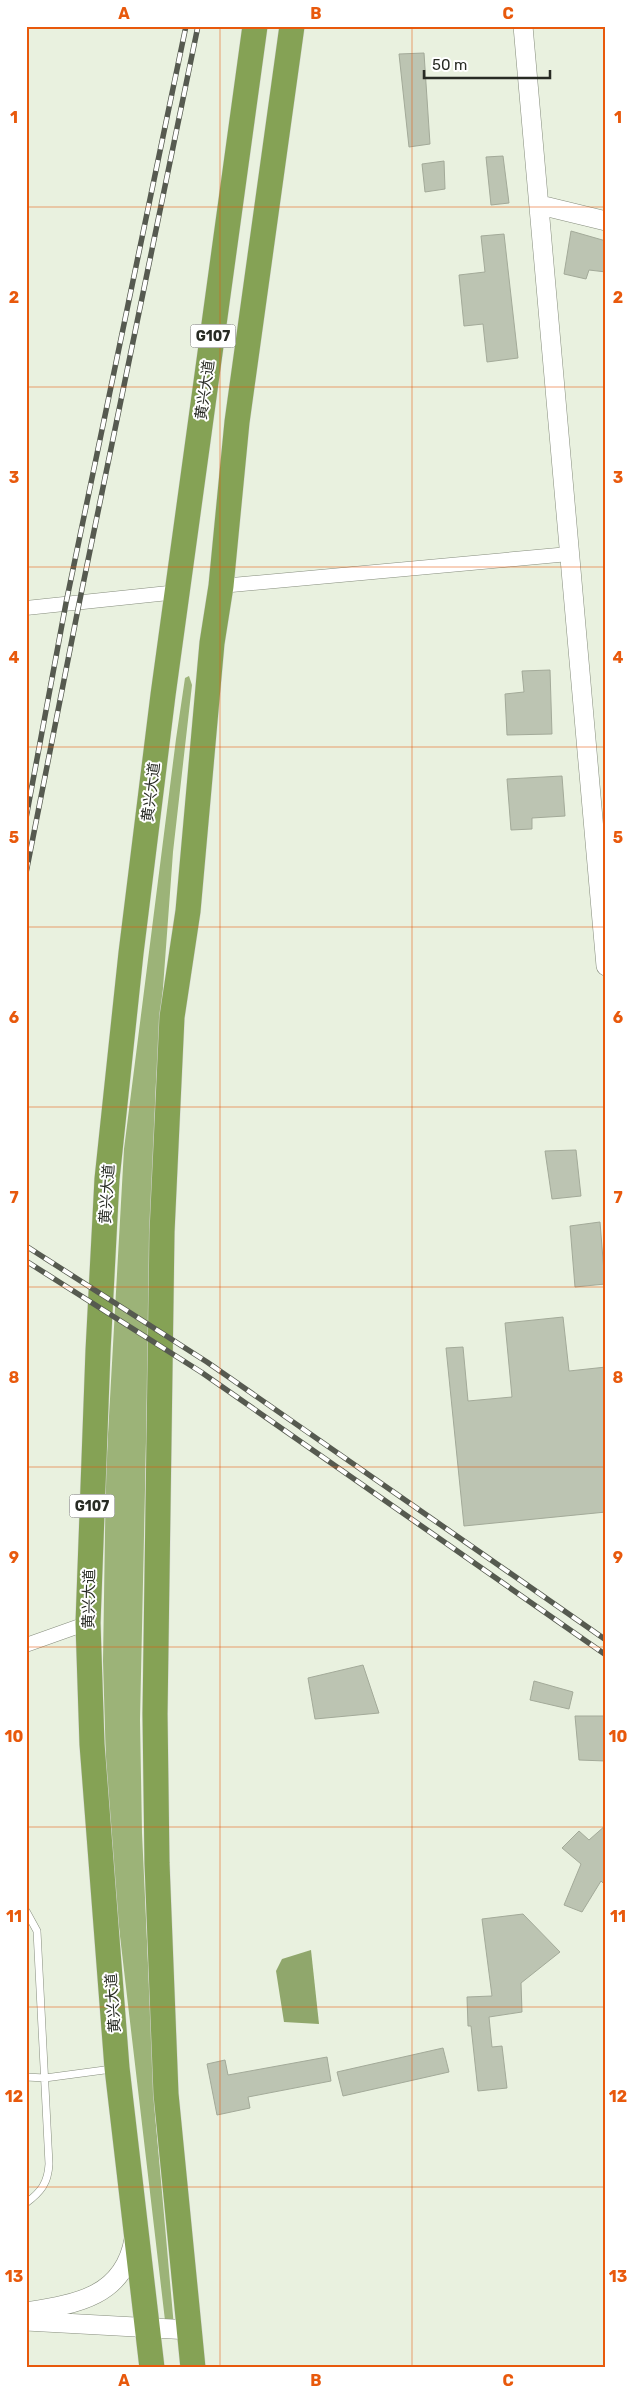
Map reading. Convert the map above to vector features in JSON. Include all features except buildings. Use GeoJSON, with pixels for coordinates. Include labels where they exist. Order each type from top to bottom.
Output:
{"type":"FeatureCollection","features":[{"type":"Feature","properties":{"kind":"highway","name":"黄兴大道"},"geometry":{"type":"LineString","coordinates":[[152,2368],[117,2068],[92,1744],[88,1623],[98,1351],[107,1179],[132,952],[178,592],[255,26]]}},
{"type":"Feature","properties":{"kind":"highway","name":"G107"},"geometry":{"type":"LineString","coordinates":[[193,2368],[166,2094],[157,1863],[155,1714],[162,1232],[172,1017],[188,911],[212,643],[221,586],[237,422],[292,26]]}},
{"type":"Feature","properties":{"kind":"street"},"geometry":{"type":"LineString","coordinates":[[523,26],[606,966]]}},
{"type":"Feature","properties":{"kind":"street"},"geometry":{"type":"LineString","coordinates":[[540,205],[606,221]]}},
{"type":"Feature","properties":{"kind":"street"},"geometry":{"type":"LineString","coordinates":[[221,586],[569,554]]}},
{"type":"Feature","properties":{"kind":"street"},"geometry":{"type":"LineString","coordinates":[[26,608],[178,592]]}},
{"type":"Feature","properties":{"kind":"street"},"geometry":{"type":"LineString","coordinates":[[26,1645],[88,1623]]}},
{"type":"Feature","properties":{"kind":"street"},"geometry":{"type":"LineString","coordinates":[[26,2312],[94,2296],[113,2284],[124,2270],[132,2255],[136,2233]]}},
{"type":"Feature","properties":{"kind":"street"},"geometry":{"type":"LineString","coordinates":[[26,2321],[190,2330]]}},
{"type":"Feature","properties":{"kind":"lane"},"geometry":{"type":"LineString","coordinates":[[26,1911],[37,1931],[49,2174],[39,2193],[26,2204]]}},
{"type":"Feature","properties":{"kind":"lane"},"geometry":{"type":"LineString","coordinates":[[26,2076],[45,2078],[117,2068]]}},
{"type":"Feature","properties":{"kind":"shaded area"},"geometry":{"type":"Polygon","coordinates":[[[189,676],[192,685],[173,852],[156,1083],[151,1213],[140,1720],[142,1833],[155,2114],[174,2327],[166,2329],[118,1919],[106,1763],[103,1661],[106,1470],[124,1149],[176,739],[185,678],[189,676]]]}},
{"type":"Feature","properties":{"kind":"shaded area"},"geometry":{"type":"Polygon","coordinates":[[[311,1950],[319,2024],[284,2022],[276,1971],[282,1959],[311,1950]]]}},
{"type":"Feature","properties":{"kind":"railway"},"geometry":{"type":"LineString","coordinates":[[26,818],[66,603],[186,26]]}},
{"type":"Feature","properties":{"kind":"railway"},"geometry":{"type":"LineString","coordinates":[[26,873],[79,604],[198,26]]}},
{"type":"Feature","properties":{"kind":"railway"},"geometry":{"type":"LineString","coordinates":[[26,1246],[207,1362],[606,1640]]}},
{"type":"Feature","properties":{"kind":"railway"},"geometry":{"type":"LineString","coordinates":[[26,1261],[201,1372],[606,1655]]}}]}
